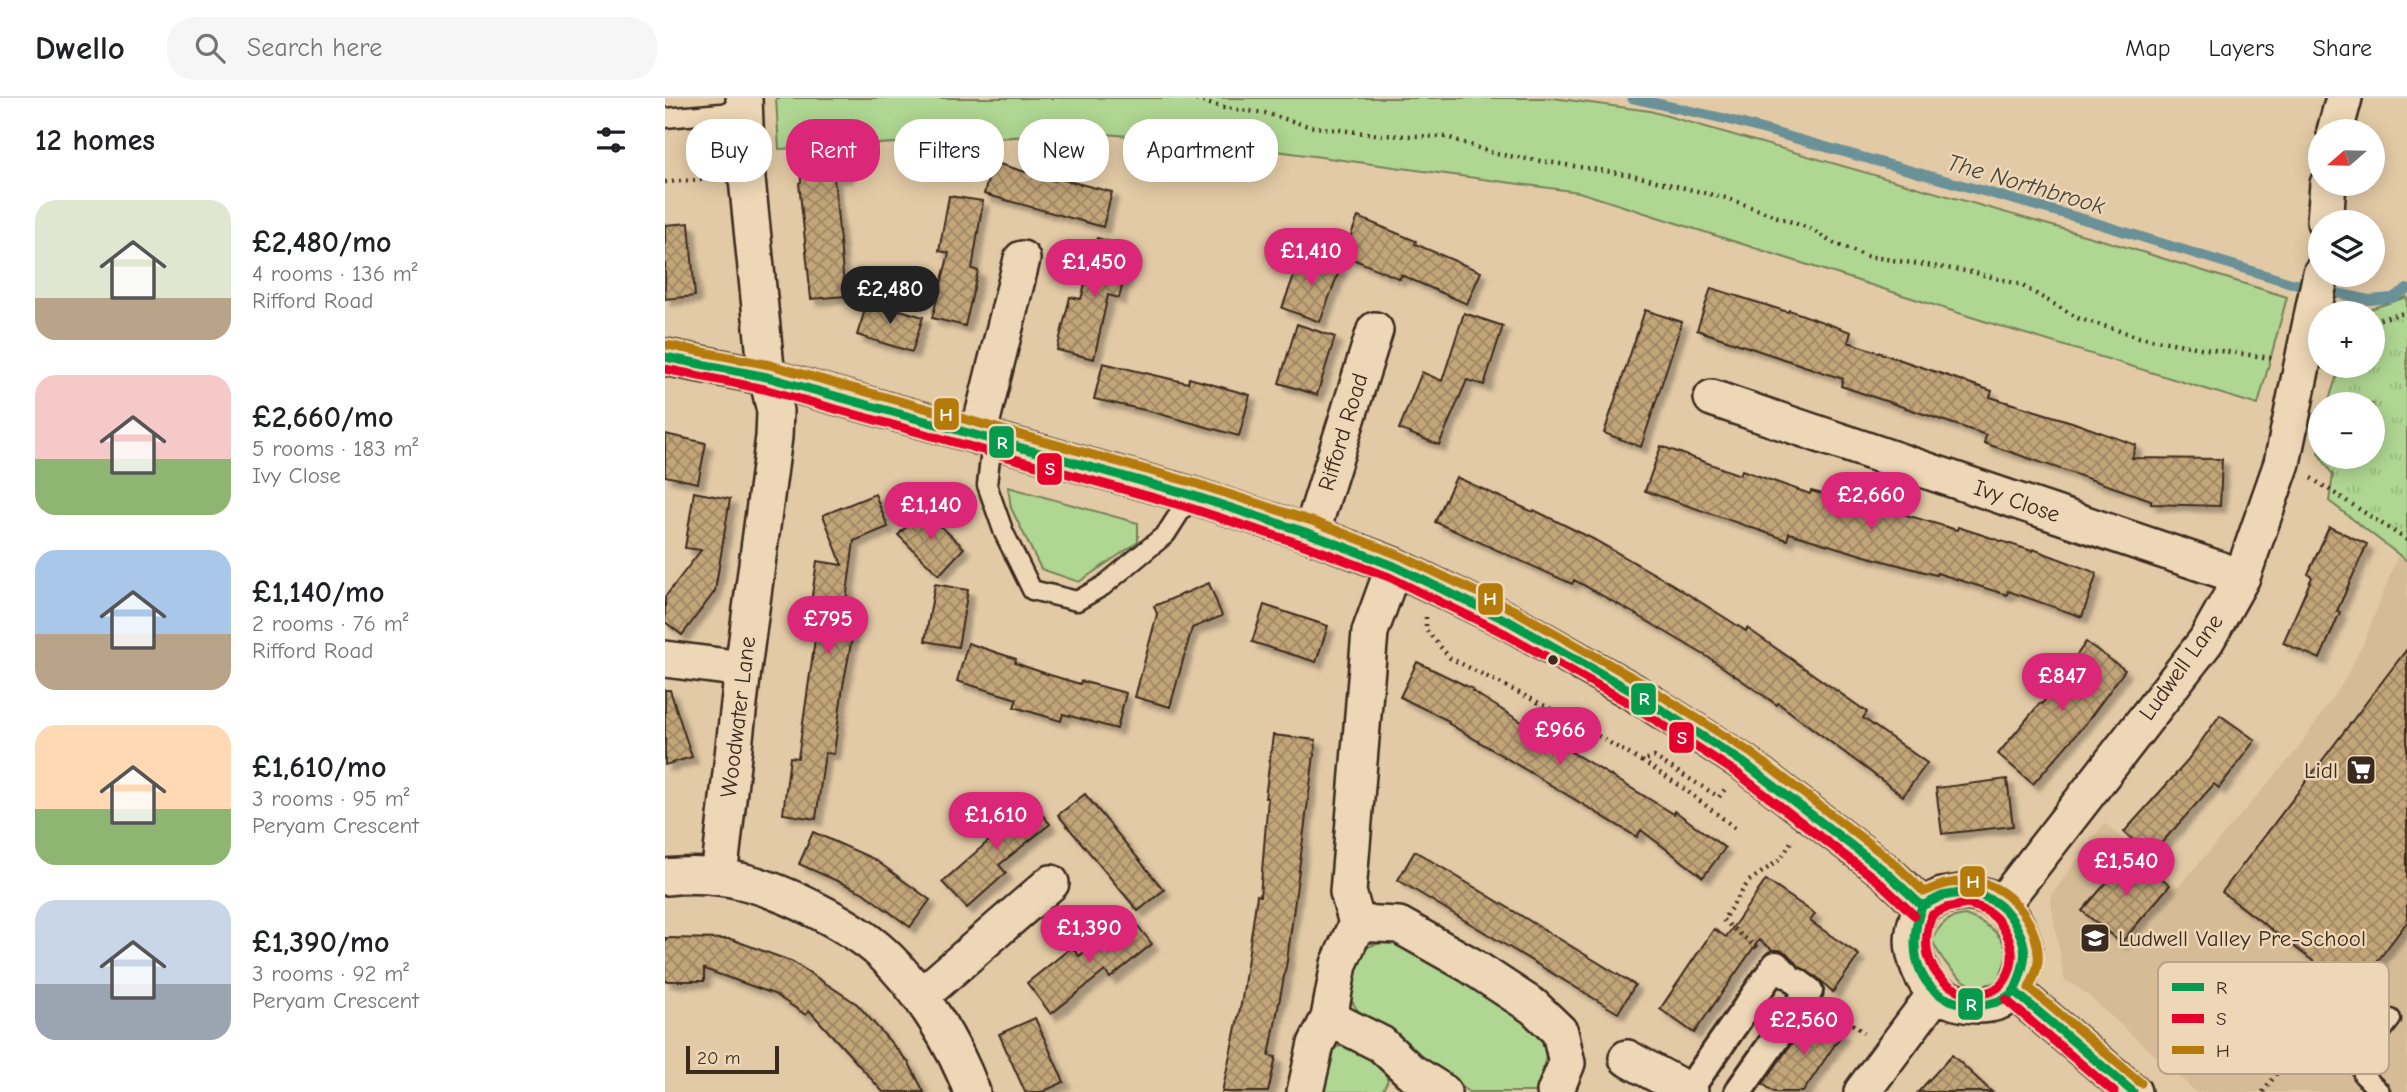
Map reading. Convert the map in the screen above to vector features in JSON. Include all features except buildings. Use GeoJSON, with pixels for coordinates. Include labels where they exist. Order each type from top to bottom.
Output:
{"type":"FeatureCollection","features":[{"type":"Feature","properties":{"kind":"street"},"geometry":{"type":"LineString","coordinates":[[2338,119],[2344,98]]}},
{"type":"Feature","properties":{"kind":"street","name":"Woodwater Lane"},"geometry":{"type":"LineString","coordinates":[[719,877],[774,437],[775,411],[767,377],[747,182]]}},
{"type":"Feature","properties":{"kind":"street"},"geometry":{"type":"LineString","coordinates":[[985,438],[1022,259]]}},
{"type":"Feature","properties":{"kind":"street","name":"Ludwell Lane"},"geometry":{"type":"LineString","coordinates":[[2002,904],[2206,641],[2242,577],[2282,463],[2318,287]]}},
{"type":"Feature","properties":{"kind":"street","name":"Rifford Road"},"geometry":{"type":"LineString","coordinates":[[1311,534],[1375,330]]}},
{"type":"Feature","properties":{"kind":"street"},"geometry":{"type":"LineString","coordinates":[[665,357],[767,377],[1191,495],[1311,534],[1394,566],[1510,622],[1635,693],[1744,763],[1887,872],[1922,906]]}},
{"type":"Feature","properties":{"kind":"street","name":"Ivy Close"},"geometry":{"type":"LineString","coordinates":[[1712,398],[2242,577]]}},
{"type":"Feature","properties":{"kind":"street"},"geometry":{"type":"LineString","coordinates":[[1305,1092],[1315,1044],[1329,1018],[1339,964],[1357,923],[1349,892],[1370,632],[1394,566]]}},
{"type":"Feature","properties":{"kind":"street"},"geometry":{"type":"LineString","coordinates":[[665,659],[743,669]]}},
{"type":"Feature","properties":{"kind":"street"},"geometry":{"type":"LineString","coordinates":[[665,877],[719,877],[747,882],[835,919],[881,951],[902,973],[920,998],[945,1037],[972,1092]]}},
{"type":"Feature","properties":{"kind":"street"},"geometry":{"type":"LineString","coordinates":[[920,998],[1051,883]]}},
{"type":"Feature","properties":{"kind":"street"},"geometry":{"type":"LineString","coordinates":[[1967,892],[1987,895],[2002,904],[2024,942],[2026,962],[2014,991],[2000,1001],[1974,1005],[1957,1002],[1936,993],[1922,972],[1913,951],[1914,932],[1922,906],[1942,896],[1967,892]]}},
{"type":"Feature","properties":{"kind":"street"},"geometry":{"type":"LineString","coordinates":[[1357,923],[1399,925],[1470,965],[1534,1007],[1560,1032],[1567,1063],[1555,1092]]}},
{"type":"Feature","properties":{"kind":"street"},"geometry":{"type":"LineString","coordinates":[[1627,1058],[1689,1091],[1792,978]]}},
{"type":"Feature","properties":{"kind":"street"},"geometry":{"type":"LineString","coordinates":[[1738,1092],[1792,978]]}},
{"type":"Feature","properties":{"kind":"street"},"geometry":{"type":"LineString","coordinates":[[2014,991],[2133,1092]]}},
{"type":"Feature","properties":{"kind":"street"},"geometry":{"type":"LineString","coordinates":[[1862,1092],[1936,993]]}},
{"type":"Feature","properties":{"kind":"street"},"geometry":{"type":"LineString","coordinates":[[1329,1018],[1381,1044],[1403,1082],[1443,1092]]}},
{"type":"Feature","properties":{"kind":"lane"},"geometry":{"type":"LineString","coordinates":[[665,118],[744,104]]}},
{"type":"Feature","properties":{"kind":"lane"},"geometry":{"type":"LineString","coordinates":[[985,438],[987,485],[1004,533],[1032,590],[1077,601],[1103,586],[1166,534],[1191,495]]}},
{"type":"Feature","properties":{"kind":"lane"},"geometry":{"type":"LineString","coordinates":[[2389,1023],[2392,1019]]}},
{"type":"Feature","properties":{"kind":"lane"},"geometry":{"type":"LineString","coordinates":[[2363,1074],[2380,1092]]}},
{"type":"Feature","properties":{"kind":"path"},"geometry":{"type":"LineString","coordinates":[[1189,98],[1265,113],[1308,126],[1381,135],[1447,137],[1496,154],[1631,175],[1726,198],[1811,229],[1831,242],[1866,256],[1972,272],[2019,284],[2078,318],[2139,337],[2304,362]]}},
{"type":"Feature","properties":{"kind":"path"},"geometry":{"type":"LineString","coordinates":[[665,182],[686,181]]}},
{"type":"Feature","properties":{"kind":"path"},"geometry":{"type":"LineString","coordinates":[[2385,318],[2407,312]]}},
{"type":"Feature","properties":{"kind":"path"},"geometry":{"type":"LineString","coordinates":[[2282,463],[2315,480],[2407,540]]}},
{"type":"Feature","properties":{"kind":"path"},"geometry":{"type":"LineString","coordinates":[[1426,581],[1426,630],[1450,658],[1557,712],[1641,761],[1683,788],[1738,830]]}},
{"type":"Feature","properties":{"kind":"path"},"geometry":{"type":"LineString","coordinates":[[1641,761],[1654,757],[1719,797],[1744,763]]}},
{"type":"Feature","properties":{"kind":"path"},"geometry":{"type":"LineString","coordinates":[[1792,978],[1723,920],[1749,881],[1781,859],[1809,811]]}},
{"type":"Feature","properties":{"kind":"path"},"geometry":{"type":"LineString","coordinates":[[2263,1092],[2276,1074]]}},
{"type":"Feature","properties":{"kind":"shaded area"},"geometry":{"type":"Polygon","coordinates":[[[2398,555],[2407,562],[2407,1092],[2196,1092],[2176,1074],[2389,1074],[2389,962],[2158,962],[2158,1058],[2085,993],[2064,979],[2050,897],[2104,823],[2179,886],[2296,751],[2342,684],[2363,644],[2398,555]]]}},
{"type":"Feature","properties":{"kind":"green space"},"geometry":{"type":"Polygon","coordinates":[[[776,98],[1553,98],[1650,111],[2126,247],[2287,297],[2258,405],[1579,192],[1278,151],[1278,119],[1123,119],[1123,135],[1109,134],[1109,119],[1018,119],[1018,137],[1004,137],[1004,119],[894,119],[894,143],[880,144],[880,119],[786,119],[786,149],[779,149],[776,98]]]}},
{"type":"Feature","properties":{"kind":"green space"},"geometry":{"type":"Polygon","coordinates":[[[2407,297],[2407,561],[2329,501],[2333,475],[2329,469],[2385,469],[2385,392],[2332,392],[2336,378],[2385,378],[2385,304],[2407,297]]]}},
{"type":"Feature","properties":{"kind":"green space"},"geometry":{"type":"Polygon","coordinates":[[[1008,487],[1138,523],[1138,542],[1079,582],[1041,569],[1011,508],[1008,487]]]}},
{"type":"Feature","properties":{"kind":"green space"},"geometry":{"type":"Polygon","coordinates":[[[1965,915],[1980,921],[2004,943],[2009,959],[2006,976],[1993,985],[1981,987],[1963,980],[1941,957],[1932,940],[1945,922],[1965,915]]]}},
{"type":"Feature","properties":{"kind":"green space"},"geometry":{"type":"Polygon","coordinates":[[[1386,942],[1402,945],[1492,996],[1541,1036],[1546,1057],[1536,1092],[1469,1092],[1362,1015],[1350,994],[1355,958],[1370,946],[1386,942]]]}},
{"type":"Feature","properties":{"kind":"green space"},"geometry":{"type":"Polygon","coordinates":[[[1353,1045],[1380,1062],[1388,1080],[1382,1092],[1312,1092],[1321,1058],[1336,1047],[1353,1045]]]}},
{"type":"Feature","properties":{"kind":"waterway","name":"The Northbrook"},"geometry":{"type":"LineString","coordinates":[[1632,98],[1726,119],[2083,219],[2291,283],[2369,300],[2392,298],[2407,289]]}},
{"type":"Feature","properties":{"kind":"transit line","name":"H"},"geometry":{"type":"LineString","coordinates":[[667,345],[770,365],[1194,483],[1315,522],[1399,555],[1516,611],[1642,683],[1751,753],[1893,862],[1924,892],[1964,881],[1990,885],[2002,892],[2022,911],[2035,936],[2038,962],[2029,988],[2141,1083]]}},
{"type":"Feature","properties":{"kind":"transit line","name":"R"},"geometry":{"type":"LineString","coordinates":[[665,357],[767,377],[1191,495],[1311,534],[1394,566],[1510,622],[1635,693],[1744,763],[1886,872],[1922,906]]}},
{"type":"Feature","properties":{"kind":"transit line","name":"S"},"geometry":{"type":"LineString","coordinates":[[665,369],[764,389],[1187,507],[1307,546],[1389,577],[1504,633],[1629,703],[1737,773],[1878,881],[1914,915]]}},
{"type":"Feature","properties":{"kind":"transit line","name":"R"},"geometry":{"type":"LineString","coordinates":[[1967,892],[1999,904],[2015,923],[2024,947],[2023,968],[2018,983],[2009,995],[1997,1002],[1978,1005],[1958,1003],[1942,996],[1930,986],[1922,974],[1917,958],[1915,942],[1922,906],[1942,896],[1967,892]]}},
{"type":"Feature","properties":{"kind":"transit line","name":"S"},"geometry":{"type":"LineString","coordinates":[[1967,904],[1996,918],[2012,949],[2009,972],[2000,986],[1986,993],[1970,994],[1954,988],[1940,977],[1930,961],[1927,940],[1932,915],[1946,908],[1967,904]]}},
{"type":"Feature","properties":{"kind":"transit line","name":"R"},"geometry":{"type":"LineString","coordinates":[[2014,991],[2133,1092]]}},
{"type":"Feature","properties":{"kind":"transit line","name":"S"},"geometry":{"type":"LineString","coordinates":[[2006,1000],[2114,1092]]}},
{"type":"Feature","properties":{"kind":"place","name":"Lidl"},"geometry":{"type":"Point","coordinates":[2361,770]}},
{"type":"Feature","properties":{"kind":"place","name":"Ludwell Valley Pre-School"},"geometry":{"type":"Point","coordinates":[2095,938]}}]}
